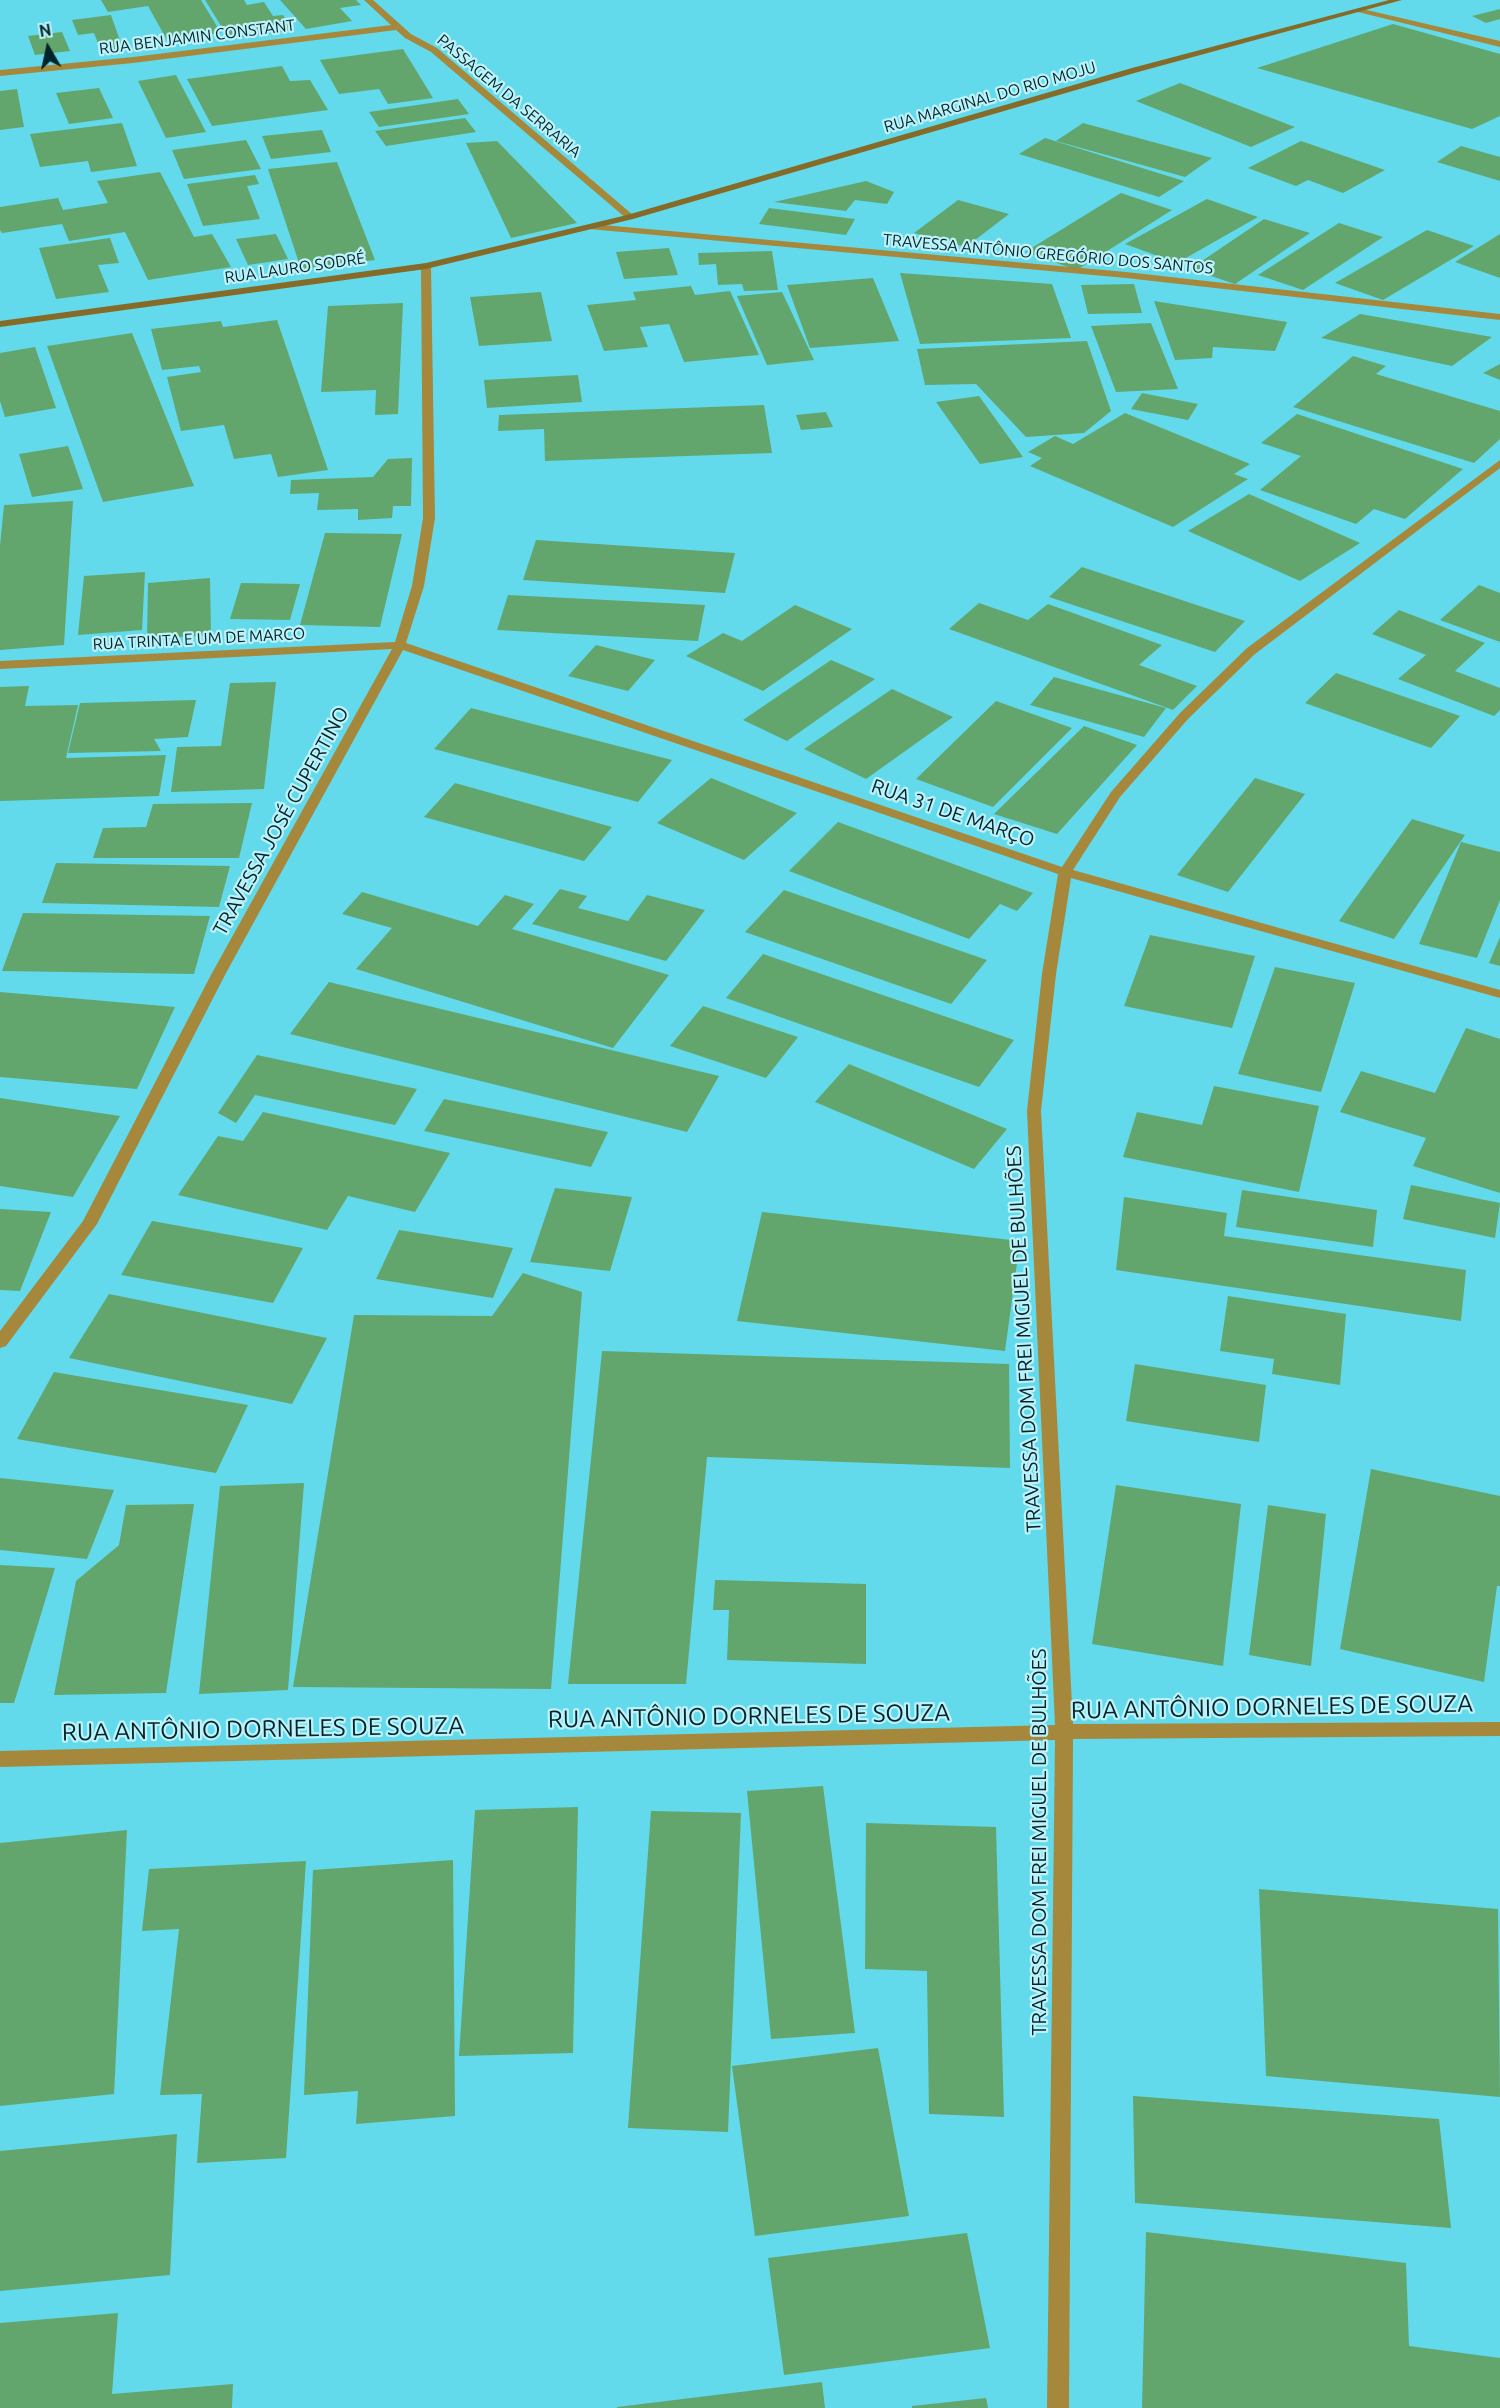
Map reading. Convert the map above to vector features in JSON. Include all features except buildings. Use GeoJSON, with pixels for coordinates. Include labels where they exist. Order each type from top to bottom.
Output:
{"type":"FeatureCollection","features":[{"type":"Feature","properties":{"kind":"main road","name":"RUA MARGINAL DO RIO MOJU"},"geometry":{"type":"LineString","coordinates":[[592,227],[1135,70],[1398,0]]}},
{"type":"Feature","properties":{"kind":"main road","name":"RUA LAURO SODRÉ"},"geometry":{"type":"LineString","coordinates":[[0,324],[426,266],[592,227]]}},
{"type":"Feature","properties":{"kind":"street","name":"PASSAGEM DA SERRARIA"},"geometry":{"type":"LineString","coordinates":[[368,0],[398,27],[434,50],[630,217]]}},
{"type":"Feature","properties":{"kind":"street"},"geometry":{"type":"LineString","coordinates":[[1361,10],[1500,44]]}},
{"type":"Feature","properties":{"kind":"street","name":"RUA BENJAMIN CONSTANT"},"geometry":{"type":"LineString","coordinates":[[0,74],[398,27]]}},
{"type":"Feature","properties":{"kind":"street","name":"TRAVESSA ANTÔNIO GREGÓRIO DOS SANTOS"},"geometry":{"type":"LineString","coordinates":[[592,227],[1126,275],[1500,317]]}},
{"type":"Feature","properties":{"kind":"street","name":"TRAVESSA JOSÉ CUPERTINO"},"geometry":{"type":"LineString","coordinates":[[0,1342],[89,1224],[219,973],[400,645],[418,586],[429,518],[426,266]]}},
{"type":"Feature","properties":{"kind":"street","name":"TRAVESSA DOM FREI MIGUEL DE BULHÕES"},"geometry":{"type":"LineString","coordinates":[[1058,2408],[1064,1732],[1034,1111],[1049,974],[1065,872],[1115,795],[1184,716],[1251,651],[1500,463]]}},
{"type":"Feature","properties":{"kind":"street","name":"RUA TRINTA E UM DE MARCO"},"geometry":{"type":"LineString","coordinates":[[0,665],[400,645]]}},
{"type":"Feature","properties":{"kind":"street","name":"RUA 31 DE MARÇO"},"geometry":{"type":"LineString","coordinates":[[400,645],[1065,872],[1500,994]]}},
{"type":"Feature","properties":{"kind":"street","name":"RUA ANTÔNIO DORNELES DE SOUZA"},"geometry":{"type":"LineString","coordinates":[[0,1760],[1064,1732],[1500,1729]]}}]}
